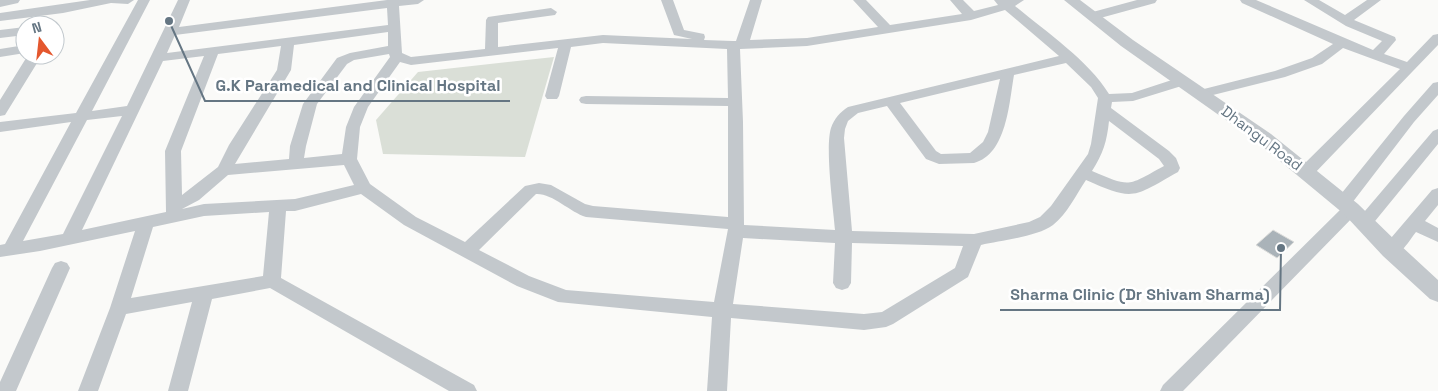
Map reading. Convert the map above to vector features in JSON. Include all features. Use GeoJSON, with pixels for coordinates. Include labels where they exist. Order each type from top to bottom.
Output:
{"type":"FeatureCollection","features":[{"type":"Feature","properties":{"kind":"street"},"geometry":{"type":"LineString","coordinates":[[0,3],[14,0]]}},
{"type":"Feature","properties":{"kind":"street"},"geometry":{"type":"LineString","coordinates":[[0,17],[66,4],[108,0]]}},
{"type":"Feature","properties":{"kind":"street"},"geometry":{"type":"LineString","coordinates":[[114,0],[128,0]]}},
{"type":"Feature","properties":{"kind":"street"},"geometry":{"type":"LineString","coordinates":[[5,251],[83,116],[144,0]]}},
{"type":"Feature","properties":{"kind":"street"},"geometry":{"type":"LineString","coordinates":[[70,239],[158,58],[184,0]]}},
{"type":"Feature","properties":{"kind":"street"},"geometry":{"type":"LineString","coordinates":[[170,32],[393,1],[418,0]]}},
{"type":"Feature","properties":{"kind":"street"},"geometry":{"type":"LineString","coordinates":[[667,0],[679,32],[737,44]]}},
{"type":"Feature","properties":{"kind":"street"},"geometry":{"type":"LineString","coordinates":[[717,391],[722,311],[736,228],[735,102],[737,44],[756,0]]}},
{"type":"Feature","properties":{"kind":"street"},"geometry":{"type":"LineString","coordinates":[[858,0],[887,30]]}},
{"type":"Feature","properties":{"kind":"street"},"geometry":{"type":"LineString","coordinates":[[956,0],[971,16]]}},
{"type":"Feature","properties":{"kind":"street","name":"Dhangu Road"},"geometry":{"type":"LineString","coordinates":[[1072,0],[1264,138],[1365,222],[1390,250],[1438,293]]}},
{"type":"Feature","properties":{"kind":"street"},"geometry":{"type":"LineString","coordinates":[[1093,16],[1151,0]]}},
{"type":"Feature","properties":{"kind":"street"},"geometry":{"type":"LineString","coordinates":[[1310,0],[1346,20],[1390,40],[1375,55]]}},
{"type":"Feature","properties":{"kind":"street"},"geometry":{"type":"LineString","coordinates":[[1346,20],[1375,0]]}},
{"type":"Feature","properties":{"kind":"street"},"geometry":{"type":"LineString","coordinates":[[393,1],[393,28],[396,53],[361,107],[353,127],[349,159],[364,188],[410,220],[522,281],[565,297],[864,322],[886,319],[962,272],[974,240]]}},
{"type":"Feature","properties":{"kind":"street"},"geometry":{"type":"LineString","coordinates":[[1254,1],[1342,43],[1410,68]]}},
{"type":"Feature","properties":{"kind":"street"},"geometry":{"type":"LineString","coordinates":[[296,164],[298,146],[310,104],[342,61],[350,57],[396,53],[411,61],[603,38],[737,44],[807,42],[971,16],[1008,2],[1097,85],[1104,104],[1096,154],[1057,210],[1046,220],[1033,227],[974,240],[844,237],[736,228],[642,214],[597,213],[578,208],[546,189],[536,188],[531,190],[467,251]]}},
{"type":"Feature","properties":{"kind":"street"},"geometry":{"type":"LineString","coordinates":[[59,15],[66,4]]}},
{"type":"Feature","properties":{"kind":"street"},"geometry":{"type":"LineString","coordinates":[[491,51],[492,20],[551,12]]}},
{"type":"Feature","properties":{"kind":"street"},"geometry":{"type":"LineString","coordinates":[[158,58],[393,28]]}},
{"type":"Feature","properties":{"kind":"street"},"geometry":{"type":"LineString","coordinates":[[0,34],[15,32]]}},
{"type":"Feature","properties":{"kind":"street"},"geometry":{"type":"LineString","coordinates":[[1306,172],[1438,38]]}},
{"type":"Feature","properties":{"kind":"street"},"geometry":{"type":"LineString","coordinates":[[5,251],[146,222],[174,210],[193,196],[224,170],[237,145],[284,70],[288,42]]}},
{"type":"Feature","properties":{"kind":"street"},"geometry":{"type":"LineString","coordinates":[[552,96],[566,42]]}},
{"type":"Feature","properties":{"kind":"street"},"geometry":{"type":"LineString","coordinates":[[1201,94],[1280,74],[1317,61],[1342,43]]}},
{"type":"Feature","properties":{"kind":"street"},"geometry":{"type":"LineString","coordinates":[[0,53],[15,51]]}},
{"type":"Feature","properties":{"kind":"street"},"geometry":{"type":"LineString","coordinates":[[174,210],[173,151],[212,52]]}},
{"type":"Feature","properties":{"kind":"street"},"geometry":{"type":"LineString","coordinates":[[842,283],[844,237],[836,138],[837,127],[845,114],[853,110],[1069,58]]}},
{"type":"Feature","properties":{"kind":"street"},"geometry":{"type":"LineString","coordinates":[[0,112],[29,65]]}},
{"type":"Feature","properties":{"kind":"street"},"geometry":{"type":"LineString","coordinates":[[891,101],[931,155],[938,159],[974,158],[988,145],[995,132],[1008,73]]}},
{"type":"Feature","properties":{"kind":"street"},"geometry":{"type":"LineString","coordinates":[[1104,104],[1134,97],[1183,81]]}},
{"type":"Feature","properties":{"kind":"street"},"geometry":{"type":"LineString","coordinates":[[1170,391],[1347,206],[1409,118],[1438,86]]}},
{"type":"Feature","properties":{"kind":"street"},"geometry":{"type":"LineString","coordinates":[[586,100],[735,102]]}},
{"type":"Feature","properties":{"kind":"street"},"geometry":{"type":"LineString","coordinates":[[1083,173],[1117,188],[1133,190],[1172,168],[1164,155],[1104,104]]}},
{"type":"Feature","properties":{"kind":"street"},"geometry":{"type":"LineString","coordinates":[[0,127],[132,110]]}},
{"type":"Feature","properties":{"kind":"street"},"geometry":{"type":"LineString","coordinates":[[1365,222],[1438,134]]}},
{"type":"Feature","properties":{"kind":"street"},"geometry":{"type":"LineString","coordinates":[[224,170],[349,159]]}},
{"type":"Feature","properties":{"kind":"street"},"geometry":{"type":"LineString","coordinates":[[174,210],[295,205],[364,188]]}},
{"type":"Feature","properties":{"kind":"street"},"geometry":{"type":"LineString","coordinates":[[1390,250],[1438,194]]}},
{"type":"Feature","properties":{"kind":"street"},"geometry":{"type":"LineString","coordinates":[[272,281],[278,206]]}},
{"type":"Feature","properties":{"kind":"street"},"geometry":{"type":"LineString","coordinates":[[88,391],[119,308],[146,222]]}},
{"type":"Feature","properties":{"kind":"street"},"geometry":{"type":"LineString","coordinates":[[1414,223],[1438,236]]}},
{"type":"Feature","properties":{"kind":"street"},"geometry":{"type":"LineString","coordinates":[[6,391],[61,268]]}},
{"type":"Feature","properties":{"kind":"street"},"geometry":{"type":"LineString","coordinates":[[119,308],[272,281],[467,391]]}},
{"type":"Feature","properties":{"kind":"street"},"geometry":{"type":"LineString","coordinates":[[178,391],[204,293]]}},
{"type":"Feature","properties":{"kind":"shaded area"},"geometry":{"type":"Polygon","coordinates":[[[554,57],[525,157],[383,154],[376,120],[418,72],[554,57]]]}},
{"type":"Feature","properties":{"kind":"building"},"geometry":{"type":"Polygon","coordinates":[[[1273,230],[1294,242],[1277,258],[1256,245],[1273,230]]]}},
{"type":"Feature","properties":{"kind":"place","name":"G.K Paramedical and Clinical Hospital"},"geometry":{"type":"Point","coordinates":[169,21]}},
{"type":"Feature","properties":{"kind":"place","name":"Sharma Clinic (Dr Shivam Sharma)"},"geometry":{"type":"Point","coordinates":[1281,248]}}]}
